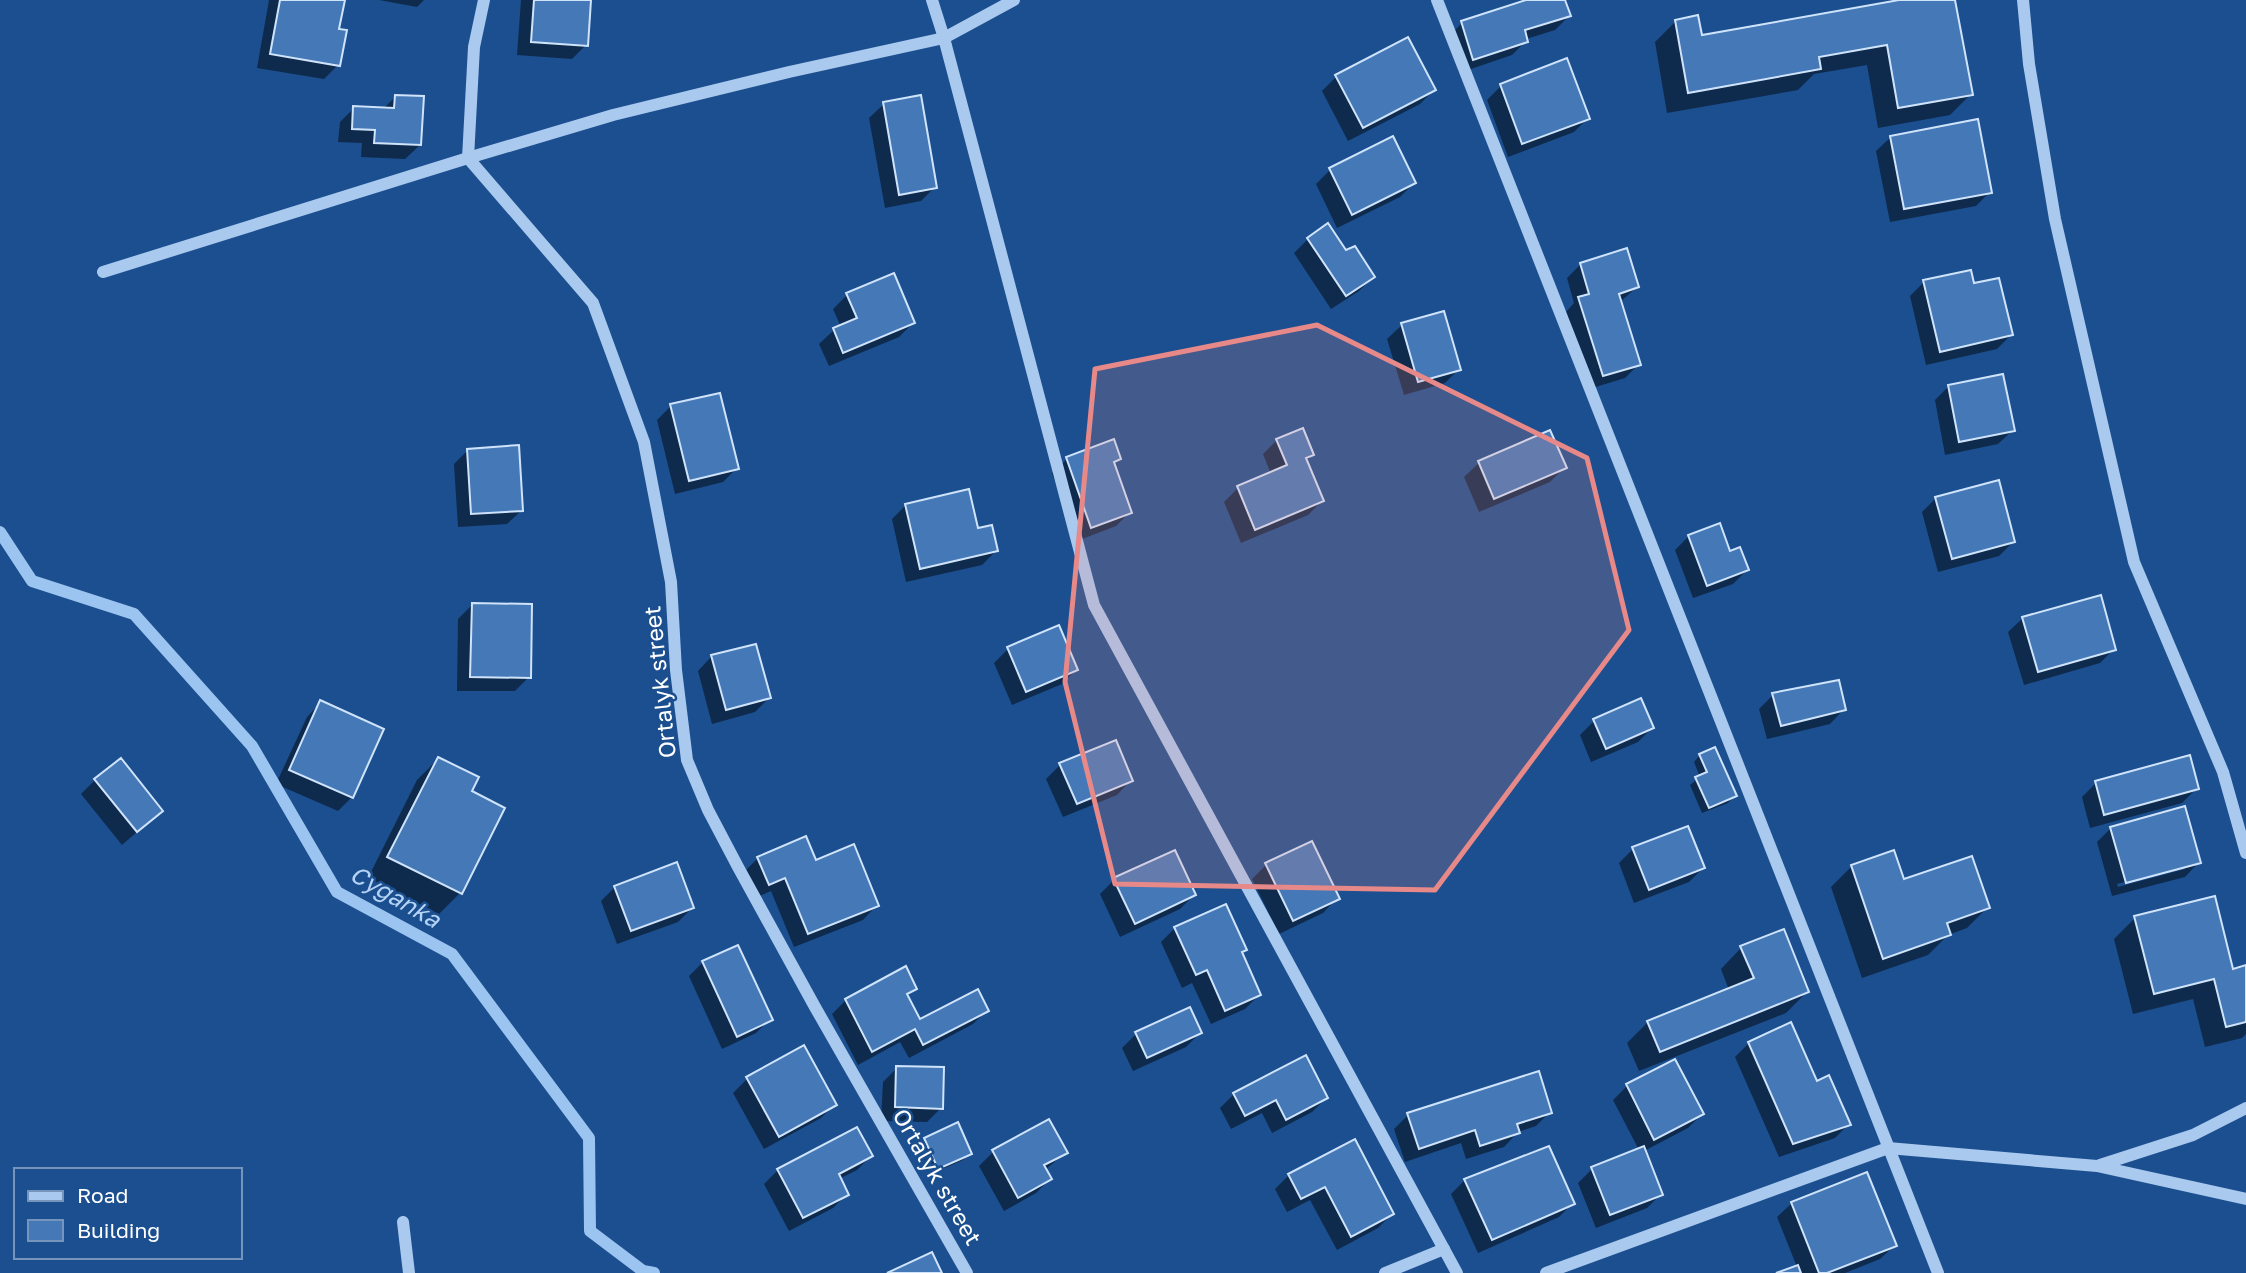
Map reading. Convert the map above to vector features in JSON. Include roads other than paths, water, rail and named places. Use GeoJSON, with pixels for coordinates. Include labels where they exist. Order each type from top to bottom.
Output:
{"type":"FeatureCollection","features":[{"type":"Feature","properties":{"kind":"street"},"geometry":{"type":"LineString","coordinates":[[468,158],[474,47],[484,0]]}},
{"type":"Feature","properties":{"kind":"street"},"geometry":{"type":"LineString","coordinates":[[932,0],[1094,605],[1457,1273]]}},
{"type":"Feature","properties":{"kind":"street"},"geometry":{"type":"LineString","coordinates":[[103,272],[613,115],[944,38],[1014,0]]}},
{"type":"Feature","properties":{"kind":"street"},"geometry":{"type":"LineString","coordinates":[[1437,0],[1938,1273]]}},
{"type":"Feature","properties":{"kind":"street"},"geometry":{"type":"LineString","coordinates":[[2024,0],[2029,64],[2055,219],[2134,562],[2223,772],[2246,853]]}},
{"type":"Feature","properties":{"kind":"street","name":"Ortalyk street"},"geometry":{"type":"LineString","coordinates":[[468,158],[593,303],[644,442],[671,582],[676,670],[687,760],[708,810],[738,867],[967,1273]]}},
{"type":"Feature","properties":{"kind":"street"},"geometry":{"type":"LineString","coordinates":[[2097,1166],[2193,1135],[2246,1108]]}},
{"type":"Feature","properties":{"kind":"street"},"geometry":{"type":"LineString","coordinates":[[1546,1273],[1888,1148],[2097,1166],[2246,1199]]}},
{"type":"Feature","properties":{"kind":"street"},"geometry":{"type":"LineString","coordinates":[[403,1222],[409,1273]]}},
{"type":"Feature","properties":{"kind":"street"},"geometry":{"type":"LineString","coordinates":[[1385,1273],[1444,1249]]}},
{"type":"Feature","properties":{"kind":"waterway","name":"Cyganka"},"geometry":{"type":"LineString","coordinates":[[0,532],[32,581],[134,614],[252,746],[337,892],[452,954],[589,1138],[590,1231],[643,1271],[654,1273]]}}]}
